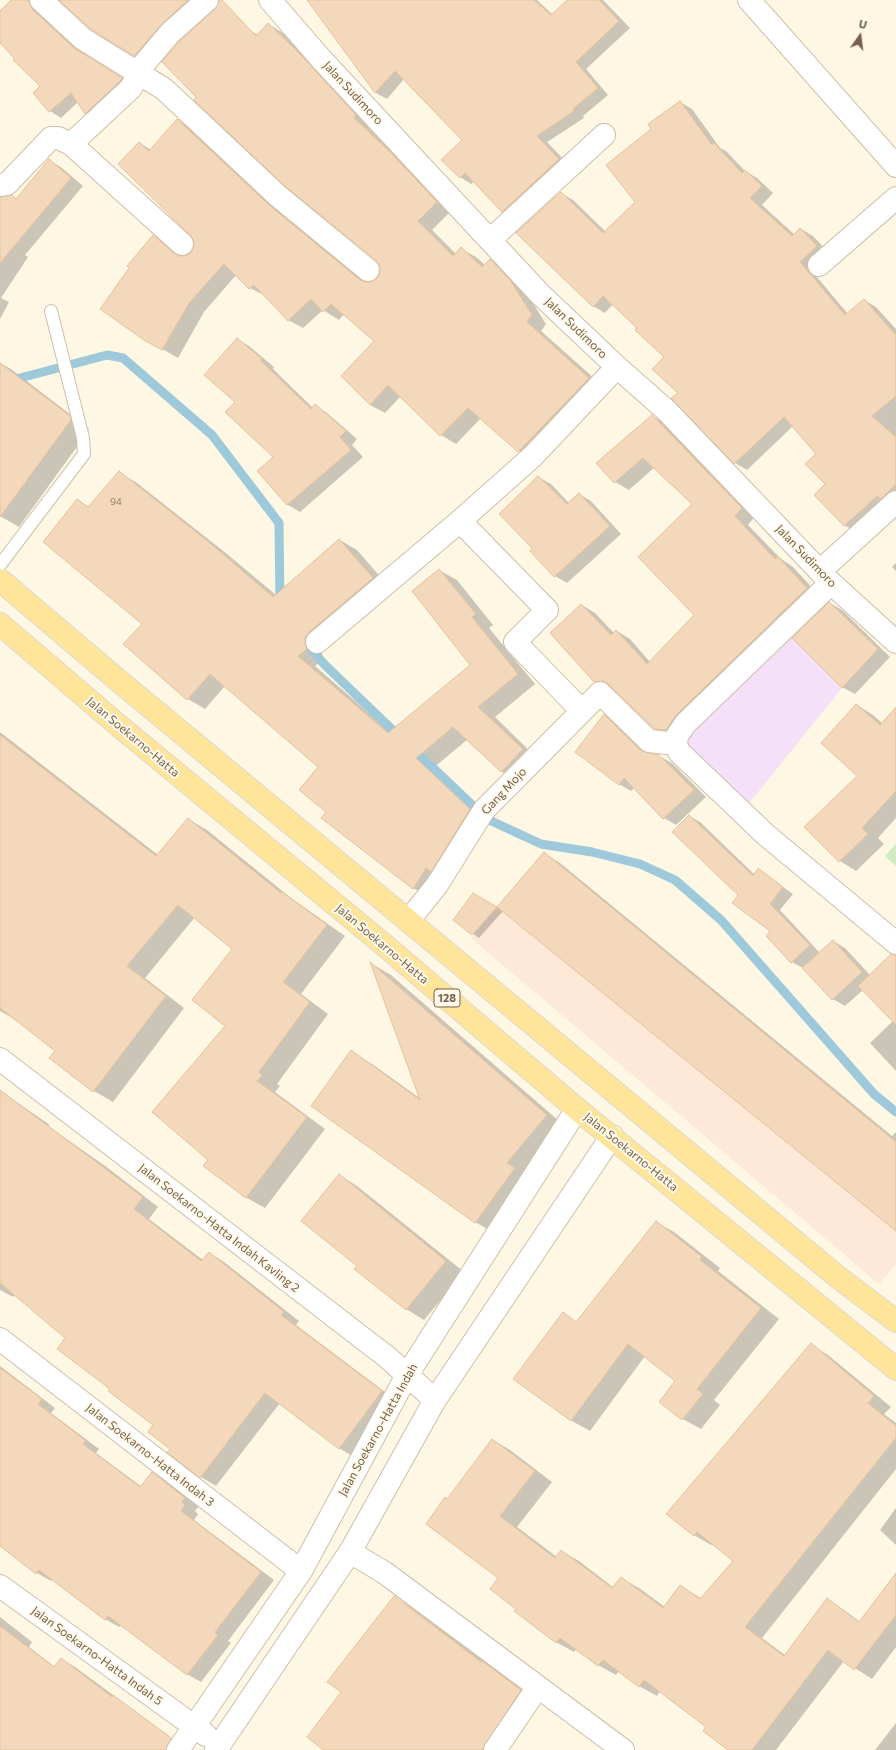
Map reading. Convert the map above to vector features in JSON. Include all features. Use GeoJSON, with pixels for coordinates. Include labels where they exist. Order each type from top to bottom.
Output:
{"type":"FeatureCollection","features":[{"type":"Feature","properties":{"kind":"main road"},"geometry":{"type":"LineString","coordinates":[[0,580],[113,676],[839,1278],[896,1321]]}},
{"type":"Feature","properties":{"kind":"main road","name":"Jalan Soekarno-Hatta"},"geometry":{"type":"LineString","coordinates":[[0,624],[157,757],[383,944],[577,1109],[896,1369]]}},
{"type":"Feature","properties":{"kind":"main road"},"geometry":{"type":"LineString","coordinates":[[91,701],[113,676]]}},
{"type":"Feature","properties":{"kind":"street"},"geometry":{"type":"LineString","coordinates":[[41,0],[83,39],[164,89],[278,196],[368,270]]}},
{"type":"Feature","properties":{"kind":"street"},"geometry":{"type":"LineString","coordinates":[[71,144],[131,88],[143,65],[170,34],[207,0]]}},
{"type":"Feature","properties":{"kind":"street","name":"Jalan Sudimoro"},"geometry":{"type":"LineString","coordinates":[[270,0],[328,66],[540,294],[617,367],[667,411],[826,577],[896,642]]}},
{"type":"Feature","properties":{"kind":"street"},"geometry":{"type":"LineString","coordinates":[[749,0],[896,166]]}},
{"type":"Feature","properties":{"kind":"street"},"geometry":{"type":"LineString","coordinates":[[490,240],[604,135]]}},
{"type":"Feature","properties":{"kind":"street"},"geometry":{"type":"LineString","coordinates":[[0,185],[7,184],[51,138],[58,138],[71,144],[182,244]]}},
{"type":"Feature","properties":{"kind":"street"},"geometry":{"type":"LineString","coordinates":[[819,265],[896,198]]}},
{"type":"Feature","properties":{"kind":"street"},"geometry":{"type":"LineString","coordinates":[[317,642],[533,456],[617,367]]}},
{"type":"Feature","properties":{"kind":"street"},"geometry":{"type":"LineString","coordinates":[[896,502],[685,724],[677,736],[676,744],[679,752],[766,835],[896,943]]}},
{"type":"Feature","properties":{"kind":"street"},"geometry":{"type":"LineString","coordinates":[[460,520],[547,610],[515,642],[582,711]]}},
{"type":"Feature","properties":{"kind":"street","name":"Gang Mojo"},"geometry":{"type":"LineString","coordinates":[[409,920],[437,885],[480,816],[600,693],[649,741],[676,744]]}},
{"type":"Feature","properties":{"kind":"street","name":"Jalan Soekarno-Hatta Indah Kavling 2"},"geometry":{"type":"LineString","coordinates":[[0,1059],[387,1357],[435,1400]]}},
{"type":"Feature","properties":{"kind":"street","name":"Jalan Soekarno-Hatta Indah"},"geometry":{"type":"LineString","coordinates":[[178,1750],[301,1571],[407,1375],[577,1109]]}},
{"type":"Feature","properties":{"kind":"street"},"geometry":{"type":"LineString","coordinates":[[217,1747],[350,1552],[435,1400],[612,1136]]}},
{"type":"Feature","properties":{"kind":"street","name":"Jalan Soekarno-Hatta Indah 3"},"geometry":{"type":"LineString","coordinates":[[0,1339],[301,1571]]}},
{"type":"Feature","properties":{"kind":"street"},"geometry":{"type":"LineString","coordinates":[[350,1552],[385,1573],[623,1750]]}},
{"type":"Feature","properties":{"kind":"street","name":"Jalan Soekarno-Hatta Indah 5"},"geometry":{"type":"LineString","coordinates":[[0,1586],[195,1727],[217,1747]]}},
{"type":"Feature","properties":{"kind":"street"},"geometry":{"type":"LineString","coordinates":[[495,1750],[538,1687]]}},
{"type":"Feature","properties":{"kind":"lane"},"geometry":{"type":"LineString","coordinates":[[0,565],[84,454],[83,438],[51,312]]}},
{"type":"Feature","properties":{"kind":"shaded area"},"geometry":{"type":"Polygon","coordinates":[[[789,635],[842,688],[746,807],[687,750],[686,741],[688,733],[789,635]]]}},
{"type":"Feature","properties":{"kind":"shaded area"},"geometry":{"type":"Polygon","coordinates":[[[544,852],[896,1142],[896,1264],[879,1284],[471,938],[544,852]]]}},
{"type":"Feature","properties":{"kind":"green space"},"geometry":{"type":"Polygon","coordinates":[[[896,844],[896,866],[885,856],[896,844]]]}},
{"type":"Feature","properties":{"kind":"building"},"geometry":{"type":"Polygon","coordinates":[[[11,0],[29,0],[32,9],[74,48],[122,78],[121,80],[85,114],[71,93],[49,112],[33,93],[40,86],[13,60],[15,59],[0,43],[0,11],[11,0]]]}},
{"type":"Feature","properties":{"kind":"building"},"geometry":{"type":"Polygon","coordinates":[[[59,0],[188,0],[161,25],[134,56],[91,29],[59,0]]]}},
{"type":"Feature","properties":{"kind":"building"},"geometry":{"type":"Polygon","coordinates":[[[219,0],[222,0],[256,36],[268,23],[300,54],[356,115],[354,118],[388,150],[437,202],[418,221],[453,256],[461,247],[482,267],[490,259],[510,280],[532,315],[527,322],[589,378],[518,452],[468,408],[440,436],[388,385],[370,405],[341,376],[374,341],[331,304],[323,312],[311,299],[288,321],[254,285],[249,289],[224,264],[189,303],[162,350],[144,340],[100,309],[129,268],[127,266],[153,235],[179,256],[186,256],[191,253],[194,247],[194,241],[190,235],[118,164],[139,142],[149,151],[177,119],[269,205],[360,280],[372,282],[377,278],[380,272],[380,266],[376,260],[286,187],[194,100],[196,97],[162,62],[179,42],[215,9],[219,0]]]}},
{"type":"Feature","properties":{"kind":"building"},"geometry":{"type":"Polygon","coordinates":[[[307,0],[534,0],[551,15],[567,0],[599,0],[619,21],[576,62],[598,88],[573,109],[574,111],[537,136],[559,159],[502,212],[465,173],[460,178],[441,160],[462,140],[395,71],[375,93],[307,0]]]}},
{"type":"Feature","properties":{"kind":"building"},"geometry":{"type":"Polygon","coordinates":[[[680,101],[712,145],[714,143],[742,173],[745,170],[762,186],[750,198],[792,236],[800,228],[817,246],[800,262],[845,315],[864,299],[896,335],[896,396],[872,416],[896,437],[896,484],[881,499],[877,496],[844,526],[814,495],[825,484],[805,464],[816,454],[784,417],[734,464],[671,398],[678,393],[652,369],[664,357],[635,330],[637,328],[603,296],[593,307],[516,233],[561,192],[603,233],[635,202],[606,165],[651,129],[648,124],[680,101]]]}},
{"type":"Feature","properties":{"kind":"building"},"geometry":{"type":"Polygon","coordinates":[[[49,159],[71,178],[0,263],[0,197],[12,195],[16,199],[49,159]]]}},
{"type":"Feature","properties":{"kind":"building"},"geometry":{"type":"Polygon","coordinates":[[[237,338],[262,359],[261,361],[311,409],[315,404],[346,431],[340,437],[351,450],[287,505],[257,471],[273,457],[225,412],[235,402],[204,375],[237,338]]]}},
{"type":"Feature","properties":{"kind":"building"},"geometry":{"type":"Polygon","coordinates":[[[0,363],[70,416],[71,420],[0,517],[0,363]]]}},
{"type":"Feature","properties":{"kind":"building"},"geometry":{"type":"Polygon","coordinates":[[[652,415],[742,508],[735,516],[775,559],[778,557],[807,588],[676,715],[666,730],[655,729],[608,684],[603,681],[594,682],[550,633],[581,604],[611,635],[616,630],[647,664],[694,615],[638,557],[692,504],[643,458],[614,483],[596,463],[652,415]]]}},
{"type":"Feature","properties":{"kind":"building"},"geometry":{"type":"Polygon","coordinates":[[[119,471],[210,543],[273,597],[339,539],[373,578],[309,632],[305,638],[307,649],[298,656],[388,733],[470,665],[412,591],[439,569],[476,614],[472,617],[518,674],[478,707],[523,749],[501,772],[453,727],[416,758],[470,809],[431,872],[426,868],[413,889],[321,818],[326,812],[299,790],[318,767],[210,674],[187,700],[123,644],[142,624],[43,542],[77,499],[88,507],[119,471]]]}},
{"type":"Feature","properties":{"kind":"building"},"geometry":{"type":"Polygon","coordinates":[[[538,476],[567,504],[579,493],[610,526],[554,577],[530,551],[532,548],[499,514],[538,476]]]}},
{"type":"Feature","properties":{"kind":"building"},"geometry":{"type":"Polygon","coordinates":[[[829,602],[878,649],[842,688],[792,638],[829,602]]]}},
{"type":"Feature","properties":{"kind":"building"},"geometry":{"type":"Polygon","coordinates":[[[856,704],[880,725],[896,707],[896,791],[862,828],[868,834],[839,862],[804,827],[857,776],[821,743],[856,704]]]}},
{"type":"Feature","properties":{"kind":"building"},"geometry":{"type":"Polygon","coordinates":[[[604,714],[640,750],[659,755],[694,790],[663,819],[624,778],[619,785],[575,752],[604,714]]]}},
{"type":"Feature","properties":{"kind":"building"},"geometry":{"type":"Polygon","coordinates":[[[0,735],[156,856],[188,818],[281,893],[282,892],[327,925],[283,982],[310,1002],[259,1072],[262,1075],[257,1081],[307,1117],[246,1198],[203,1166],[208,1160],[152,1112],[225,1026],[192,1000],[232,949],[178,905],[127,966],[166,996],[93,1092],[49,1058],[55,1051],[0,1008],[0,735]]]}},
{"type":"Feature","properties":{"kind":"building"},"geometry":{"type":"Polygon","coordinates":[[[689,815],[753,876],[758,868],[783,887],[770,904],[810,945],[791,963],[766,936],[770,931],[732,903],[738,895],[672,832],[689,815]]]}},
{"type":"Feature","properties":{"kind":"building"},"geometry":{"type":"Polygon","coordinates":[[[544,852],[896,1142],[896,1231],[497,907],[544,852]]]}},
{"type":"Feature","properties":{"kind":"building"},"geometry":{"type":"Polygon","coordinates":[[[473,893],[497,907],[472,935],[453,920],[473,893]]]}},
{"type":"Feature","properties":{"kind":"building"},"geometry":{"type":"Polygon","coordinates":[[[833,940],[862,972],[832,1000],[802,968],[833,940]]]}},
{"type":"Feature","properties":{"kind":"building"},"geometry":{"type":"Polygon","coordinates":[[[891,954],[896,955],[896,1025],[858,986],[891,954]]]}},
{"type":"Feature","properties":{"kind":"building"},"geometry":{"type":"Polygon","coordinates":[[[370,962],[547,1115],[507,1163],[515,1168],[475,1223],[311,1106],[351,1050],[420,1100],[370,962]]]}},
{"type":"Feature","properties":{"kind":"building"},"geometry":{"type":"Polygon","coordinates":[[[0,1090],[143,1197],[134,1209],[201,1261],[209,1252],[284,1312],[281,1315],[382,1391],[339,1449],[265,1393],[200,1478],[167,1452],[170,1449],[148,1432],[153,1425],[108,1391],[110,1389],[57,1349],[65,1338],[0,1283],[0,1090]]]}},
{"type":"Feature","properties":{"kind":"building"},"geometry":{"type":"Polygon","coordinates":[[[339,1174],[446,1261],[406,1310],[354,1269],[357,1266],[301,1221],[339,1174]]]}},
{"type":"Feature","properties":{"kind":"building"},"geometry":{"type":"Polygon","coordinates":[[[656,1221],[702,1257],[700,1260],[761,1308],[697,1389],[703,1394],[682,1420],[659,1402],[675,1381],[628,1344],[571,1421],[513,1379],[563,1312],[576,1322],[656,1221]]]}},
{"type":"Feature","properties":{"kind":"building"},"geometry":{"type":"Polygon","coordinates":[[[811,1343],[874,1396],[868,1403],[896,1426],[896,1438],[745,1627],[784,1656],[827,1598],[859,1622],[896,1573],[896,1615],[854,1670],[828,1650],[752,1750],[728,1750],[703,1731],[706,1727],[644,1680],[639,1687],[603,1660],[598,1666],[560,1638],[556,1643],[514,1611],[516,1609],[490,1589],[498,1578],[426,1524],[445,1497],[447,1499],[492,1439],[535,1471],[500,1516],[555,1558],[561,1550],[612,1588],[621,1577],[663,1608],[680,1585],[700,1599],[733,1561],[697,1532],[694,1536],[666,1514],[811,1343]]]}},
{"type":"Feature","properties":{"kind":"building"},"geometry":{"type":"Polygon","coordinates":[[[0,1368],[42,1399],[38,1404],[86,1441],[83,1444],[140,1487],[152,1472],[185,1498],[182,1502],[185,1505],[181,1511],[261,1572],[215,1632],[218,1635],[187,1675],[108,1616],[105,1620],[39,1570],[36,1574],[0,1546],[0,1368]]]}},
{"type":"Feature","properties":{"kind":"building"},"geometry":{"type":"Polygon","coordinates":[[[394,1596],[481,1662],[482,1661],[521,1690],[482,1750],[323,1750],[307,1737],[341,1692],[327,1682],[394,1596]]]}},
{"type":"Feature","properties":{"kind":"building"},"geometry":{"type":"Polygon","coordinates":[[[0,1626],[54,1667],[61,1658],[112,1697],[113,1695],[171,1738],[166,1750],[0,1750],[0,1626]]]}},
{"type":"Feature","properties":{"kind":"waterway"},"geometry":{"type":"LineString","coordinates":[[20,378],[107,355],[123,358],[212,435],[279,523],[280,604]]}},
{"type":"Feature","properties":{"kind":"waterway"},"geometry":{"type":"LineString","coordinates":[[297,634],[326,666],[401,738]]}},
{"type":"Feature","properties":{"kind":"waterway"},"geometry":{"type":"LineString","coordinates":[[411,747],[487,819],[541,844],[592,852],[640,864],[675,880],[721,920],[874,1094],[896,1112]]}}]}
